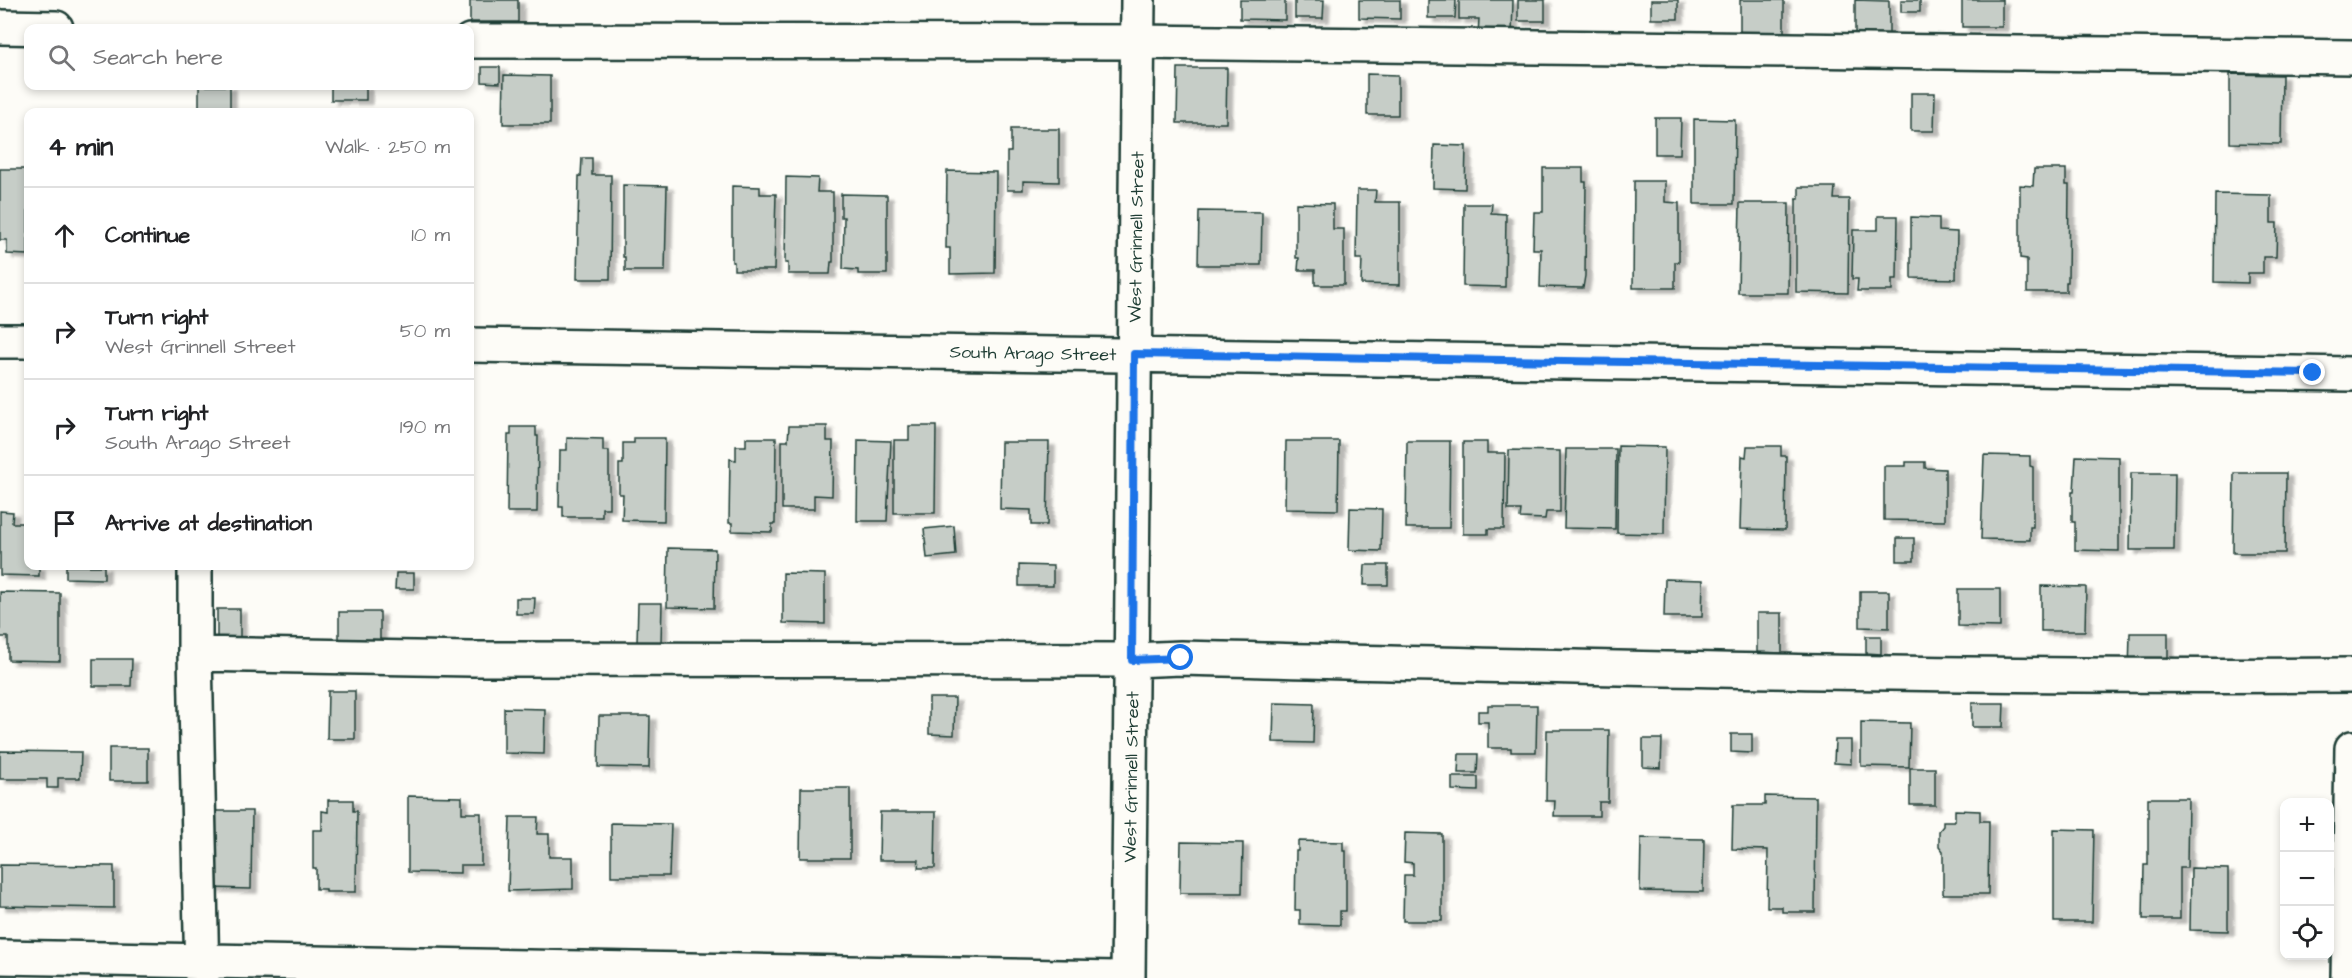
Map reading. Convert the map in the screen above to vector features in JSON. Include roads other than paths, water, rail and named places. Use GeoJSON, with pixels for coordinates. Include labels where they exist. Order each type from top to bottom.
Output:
{"type":"FeatureCollection","features":[{"type":"Feature","properties":{"kind":"street","name":"West Grinnell Street"},"geometry":{"type":"LineString","coordinates":[[1128,978],[1138,0]]}},
{"type":"Feature","properties":{"kind":"street"},"geometry":{"type":"LineString","coordinates":[[0,27],[24,27]]}},
{"type":"Feature","properties":{"kind":"street"},"geometry":{"type":"LineString","coordinates":[[474,41],[1138,42],[2352,57]]}},
{"type":"Feature","properties":{"kind":"street"},"geometry":{"type":"LineString","coordinates":[[0,340],[24,341]]}},
{"type":"Feature","properties":{"kind":"street","name":"South Arago Street"},"geometry":{"type":"LineString","coordinates":[[474,345],[2352,374]]}},
{"type":"Feature","properties":{"kind":"street"},"geometry":{"type":"LineString","coordinates":[[195,570],[202,970]]}},
{"type":"Feature","properties":{"kind":"street"},"geometry":{"type":"LineString","coordinates":[[195,654],[471,659],[1132,660],[1181,658],[1656,669],[2234,676],[2352,675]]}},
{"type":"Feature","properties":{"kind":"street"},"geometry":{"type":"LineString","coordinates":[[2348,978],[2352,748]]}},
{"type":"Feature","properties":{"kind":"street"},"geometry":{"type":"LineString","coordinates":[[0,957],[202,970],[1116,978]]}}]}
